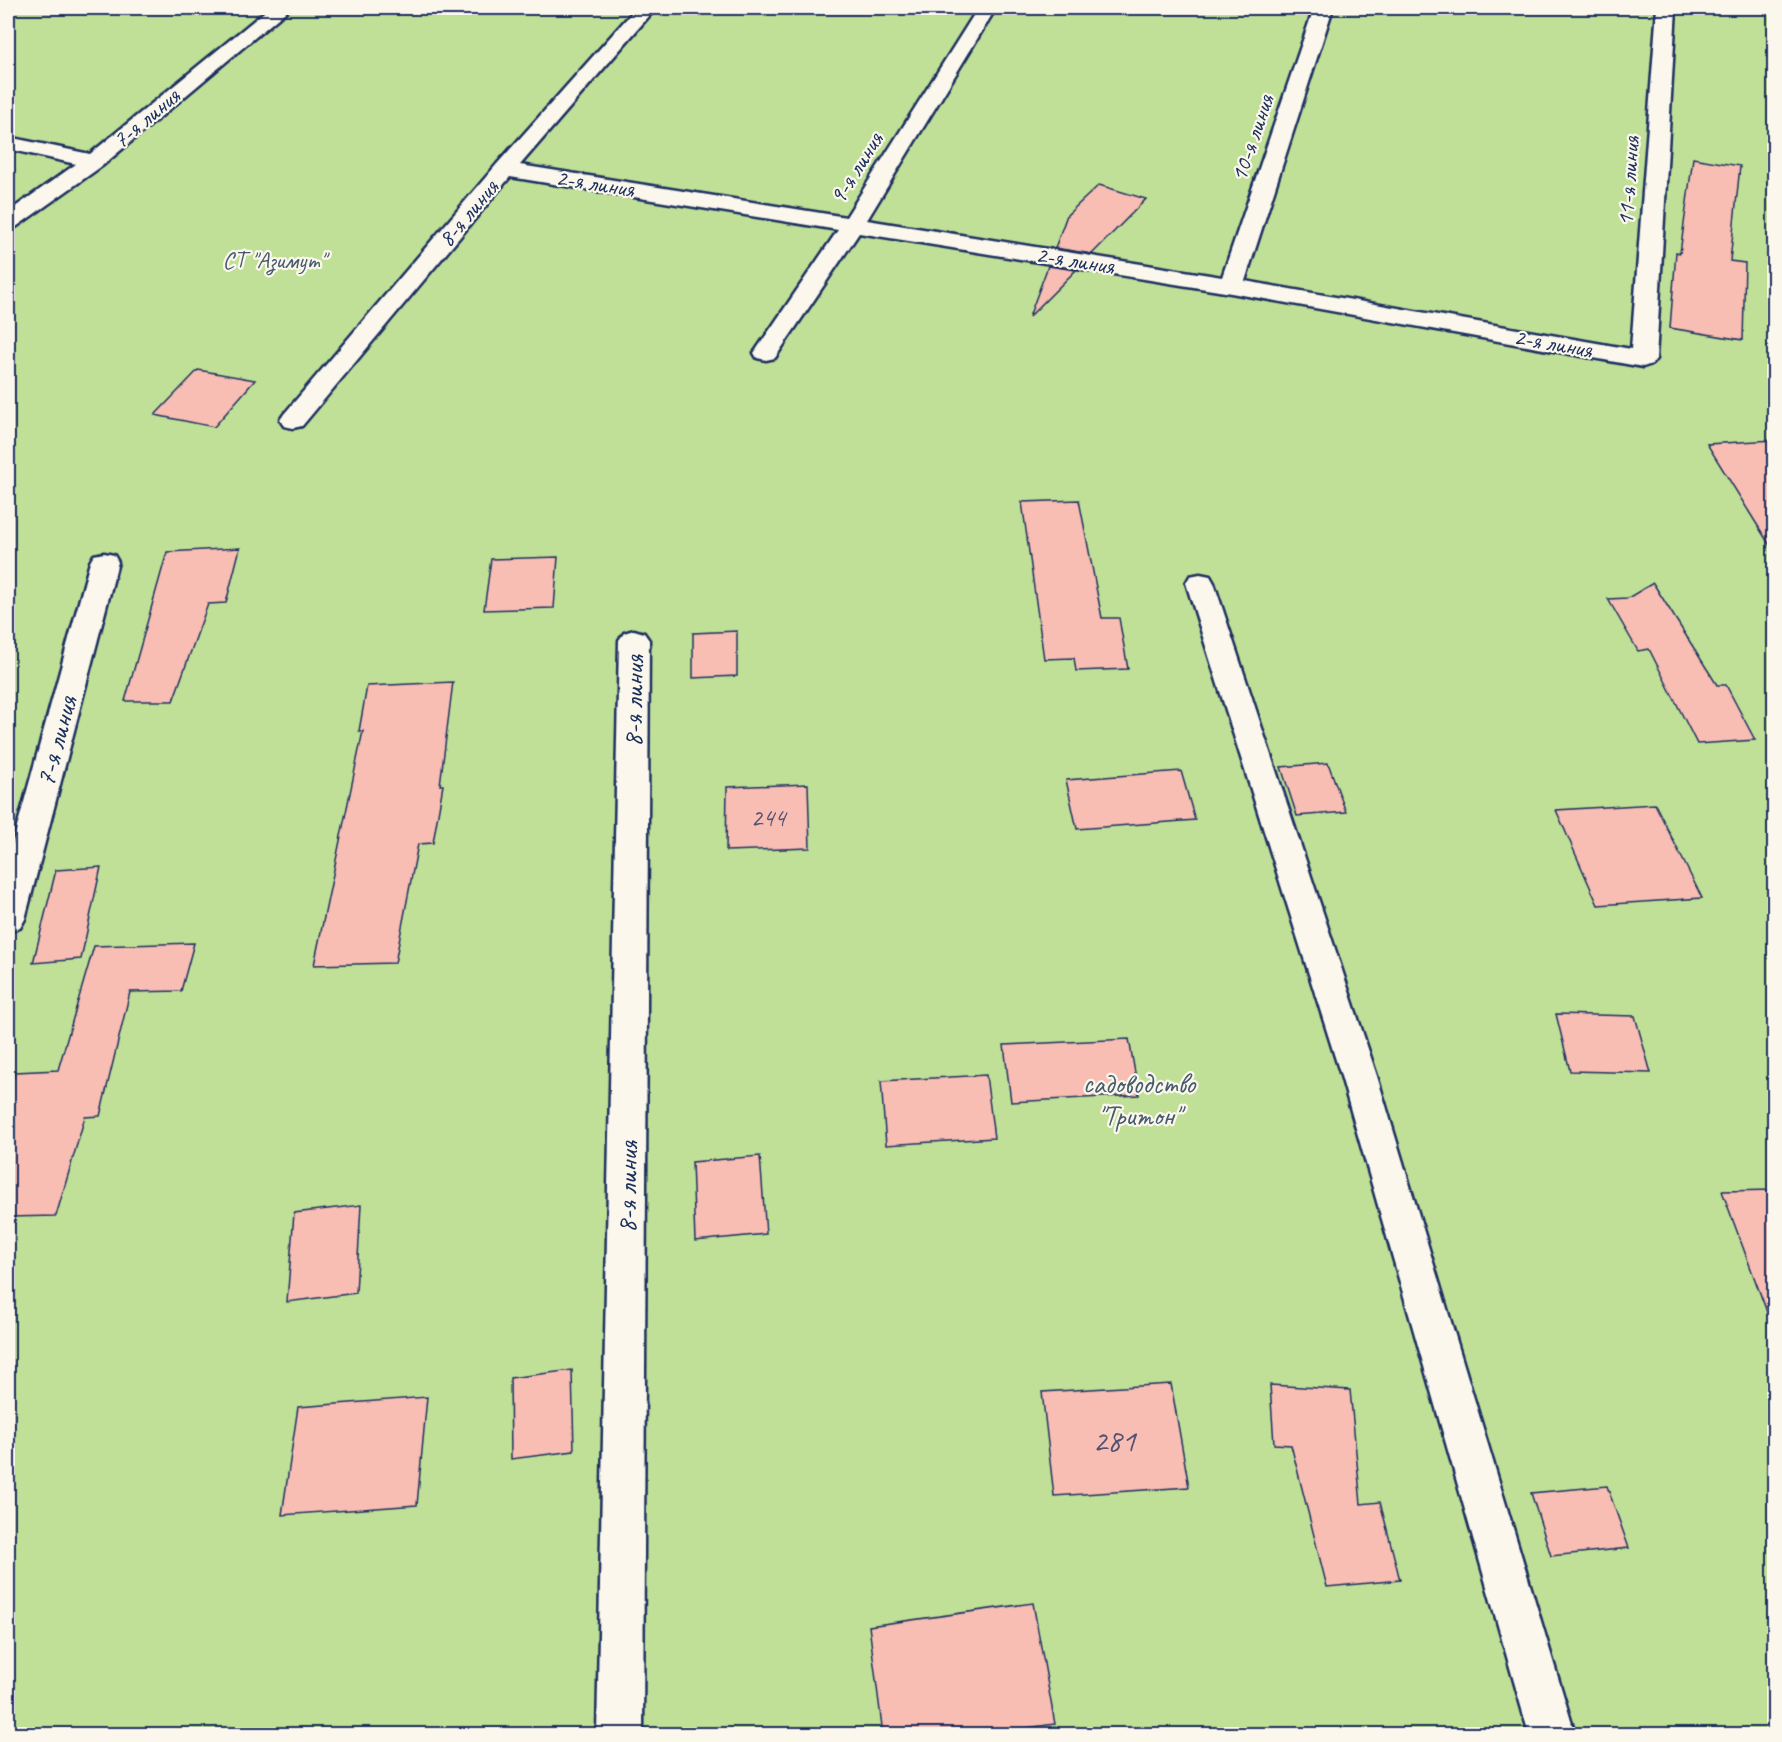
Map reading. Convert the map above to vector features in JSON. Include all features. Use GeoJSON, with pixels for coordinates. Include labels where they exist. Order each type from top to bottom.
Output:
{"type":"FeatureCollection","features":[{"type":"Feature","properties":{"kind":"street","name":"7-я линия"},"geometry":{"type":"LineString","coordinates":[[8,222],[94,161],[280,8]]}},
{"type":"Feature","properties":{"kind":"street","name":"8-я линия"},"geometry":{"type":"LineString","coordinates":[[293,420],[505,169],[646,8]]}},
{"type":"Feature","properties":{"kind":"street","name":"9-я линия"},"geometry":{"type":"LineString","coordinates":[[766,353],[853,224],[987,8]]}},
{"type":"Feature","properties":{"kind":"street","name":"10-я линия"},"geometry":{"type":"LineString","coordinates":[[1231,286],[1324,8]]}},
{"type":"Feature","properties":{"kind":"street","name":"11-я линия"},"geometry":{"type":"LineString","coordinates":[[1643,359],[1667,8]]}},
{"type":"Feature","properties":{"kind":"street"},"geometry":{"type":"LineString","coordinates":[[8,143],[94,161]]}},
{"type":"Feature","properties":{"kind":"street","name":"2-я линия"},"geometry":{"type":"LineString","coordinates":[[505,169],[1231,286],[1643,359]]}},
{"type":"Feature","properties":{"kind":"street","name":"7-я линия"},"geometry":{"type":"LineString","coordinates":[[8,919],[104,562]]}},
{"type":"Feature","properties":{"kind":"street"},"geometry":{"type":"LineString","coordinates":[[1200,583],[1359,1076],[1552,1734]]}},
{"type":"Feature","properties":{"kind":"street","name":"8-я линия"},"geometry":{"type":"LineString","coordinates":[[620,1734],[634,640]]}},
{"type":"Feature","properties":{"kind":"green space","name":"садоводство \"Тритон\""},"geometry":{"type":"Polygon","coordinates":[[[8,8],[1774,8],[1774,1734],[8,1734],[8,8]]]}},
{"type":"Feature","properties":{"kind":"building"},"geometry":{"type":"Polygon","coordinates":[[[1693,158],[1740,166],[1730,261],[1745,263],[1743,340],[1670,328],[1676,252],[1680,253],[1693,158]]]}},
{"type":"Feature","properties":{"kind":"building"},"geometry":{"type":"Polygon","coordinates":[[[1099,185],[1146,199],[1092,254],[1055,248],[1067,215],[1099,185]]]}},
{"type":"Feature","properties":{"kind":"building"},"geometry":{"type":"Polygon","coordinates":[[[1048,266],[1076,270],[1029,317],[1048,266]]]}},
{"type":"Feature","properties":{"kind":"building"},"geometry":{"type":"Polygon","coordinates":[[[198,370],[255,380],[214,427],[155,415],[198,370]]]}},
{"type":"Feature","properties":{"kind":"building"},"geometry":{"type":"Polygon","coordinates":[[[1774,440],[1774,552],[1707,444],[1774,440]]]}},
{"type":"Feature","properties":{"kind":"building"},"geometry":{"type":"Polygon","coordinates":[[[1079,500],[1102,618],[1119,618],[1128,669],[1076,671],[1074,658],[1044,659],[1022,502],[1079,500]]]}},
{"type":"Feature","properties":{"kind":"building"},"geometry":{"type":"Polygon","coordinates":[[[240,548],[226,603],[208,604],[173,701],[125,701],[167,552],[240,548]]]}},
{"type":"Feature","properties":{"kind":"building"},"geometry":{"type":"Polygon","coordinates":[[[558,557],[554,608],[484,610],[491,559],[558,557]]]}},
{"type":"Feature","properties":{"kind":"building"},"geometry":{"type":"Polygon","coordinates":[[[1653,583],[1717,685],[1726,685],[1755,740],[1697,744],[1649,649],[1638,651],[1608,599],[1628,598],[1653,583]]]}},
{"type":"Feature","properties":{"kind":"building"},"geometry":{"type":"Polygon","coordinates":[[[737,631],[737,676],[693,678],[693,633],[737,631]]]}},
{"type":"Feature","properties":{"kind":"building"},"geometry":{"type":"Polygon","coordinates":[[[453,682],[440,785],[443,785],[433,843],[418,844],[395,963],[314,965],[363,731],[359,731],[367,686],[453,682]]]}},
{"type":"Feature","properties":{"kind":"building"},"geometry":{"type":"Polygon","coordinates":[[[1328,763],[1346,812],[1297,816],[1281,767],[1328,763]]]}},
{"type":"Feature","properties":{"kind":"building"},"geometry":{"type":"Polygon","coordinates":[[[1181,771],[1195,820],[1077,829],[1066,780],[1181,771]]]}},
{"type":"Feature","properties":{"kind":"building"},"geometry":{"type":"Polygon","coordinates":[[[808,784],[810,848],[726,851],[727,787],[808,784]]]}},
{"type":"Feature","properties":{"kind":"building"},"geometry":{"type":"Polygon","coordinates":[[[1655,804],[1702,898],[1598,905],[1556,810],[1655,804]]]}},
{"type":"Feature","properties":{"kind":"building"},"geometry":{"type":"Polygon","coordinates":[[[101,867],[81,959],[33,963],[56,870],[101,867]]]}},
{"type":"Feature","properties":{"kind":"building"},"geometry":{"type":"Polygon","coordinates":[[[194,943],[181,991],[130,992],[100,1116],[85,1117],[56,1216],[8,1217],[8,1098],[15,1072],[58,1070],[94,946],[194,943]]]}},
{"type":"Feature","properties":{"kind":"building"},"geometry":{"type":"Polygon","coordinates":[[[1556,1014],[1635,1016],[1651,1073],[1570,1071],[1556,1014]]]}},
{"type":"Feature","properties":{"kind":"building"},"geometry":{"type":"Polygon","coordinates":[[[1129,1039],[1139,1095],[1011,1102],[1004,1045],[1129,1039]]]}},
{"type":"Feature","properties":{"kind":"building"},"geometry":{"type":"Polygon","coordinates":[[[986,1075],[994,1138],[886,1145],[881,1081],[986,1075]]]}},
{"type":"Feature","properties":{"kind":"building"},"geometry":{"type":"Polygon","coordinates":[[[760,1156],[766,1234],[695,1241],[692,1162],[760,1156]]]}},
{"type":"Feature","properties":{"kind":"building"},"geometry":{"type":"Polygon","coordinates":[[[1774,1190],[1774,1319],[1770,1320],[1722,1191],[1774,1190]]]}},
{"type":"Feature","properties":{"kind":"building"},"geometry":{"type":"Polygon","coordinates":[[[361,1205],[356,1293],[287,1302],[294,1213],[361,1205]]]}},
{"type":"Feature","properties":{"kind":"building"},"geometry":{"type":"Polygon","coordinates":[[[572,1370],[574,1451],[511,1459],[510,1378],[572,1370]]]}},
{"type":"Feature","properties":{"kind":"building"},"geometry":{"type":"Polygon","coordinates":[[[1171,1384],[1189,1487],[1054,1496],[1042,1392],[1171,1384]]]}},
{"type":"Feature","properties":{"kind":"building"},"geometry":{"type":"Polygon","coordinates":[[[1270,1385],[1350,1390],[1361,1504],[1380,1502],[1400,1580],[1327,1587],[1291,1445],[1274,1444],[1270,1385]]]}},
{"type":"Feature","properties":{"kind":"building"},"geometry":{"type":"Polygon","coordinates":[[[427,1397],[417,1505],[282,1515],[298,1407],[427,1397]]]}},
{"type":"Feature","properties":{"kind":"building"},"geometry":{"type":"Polygon","coordinates":[[[1607,1486],[1629,1548],[1551,1556],[1531,1493],[1607,1486]]]}},
{"type":"Feature","properties":{"kind":"building"},"geometry":{"type":"Polygon","coordinates":[[[1033,1603],[1055,1724],[981,1734],[883,1734],[869,1626],[1033,1603]]]}},
{"type":"Feature","properties":{"kind":"park label","name":"СТ \"Азимут\""},"geometry":{"type":"Point","coordinates":[274,260]}}]}
